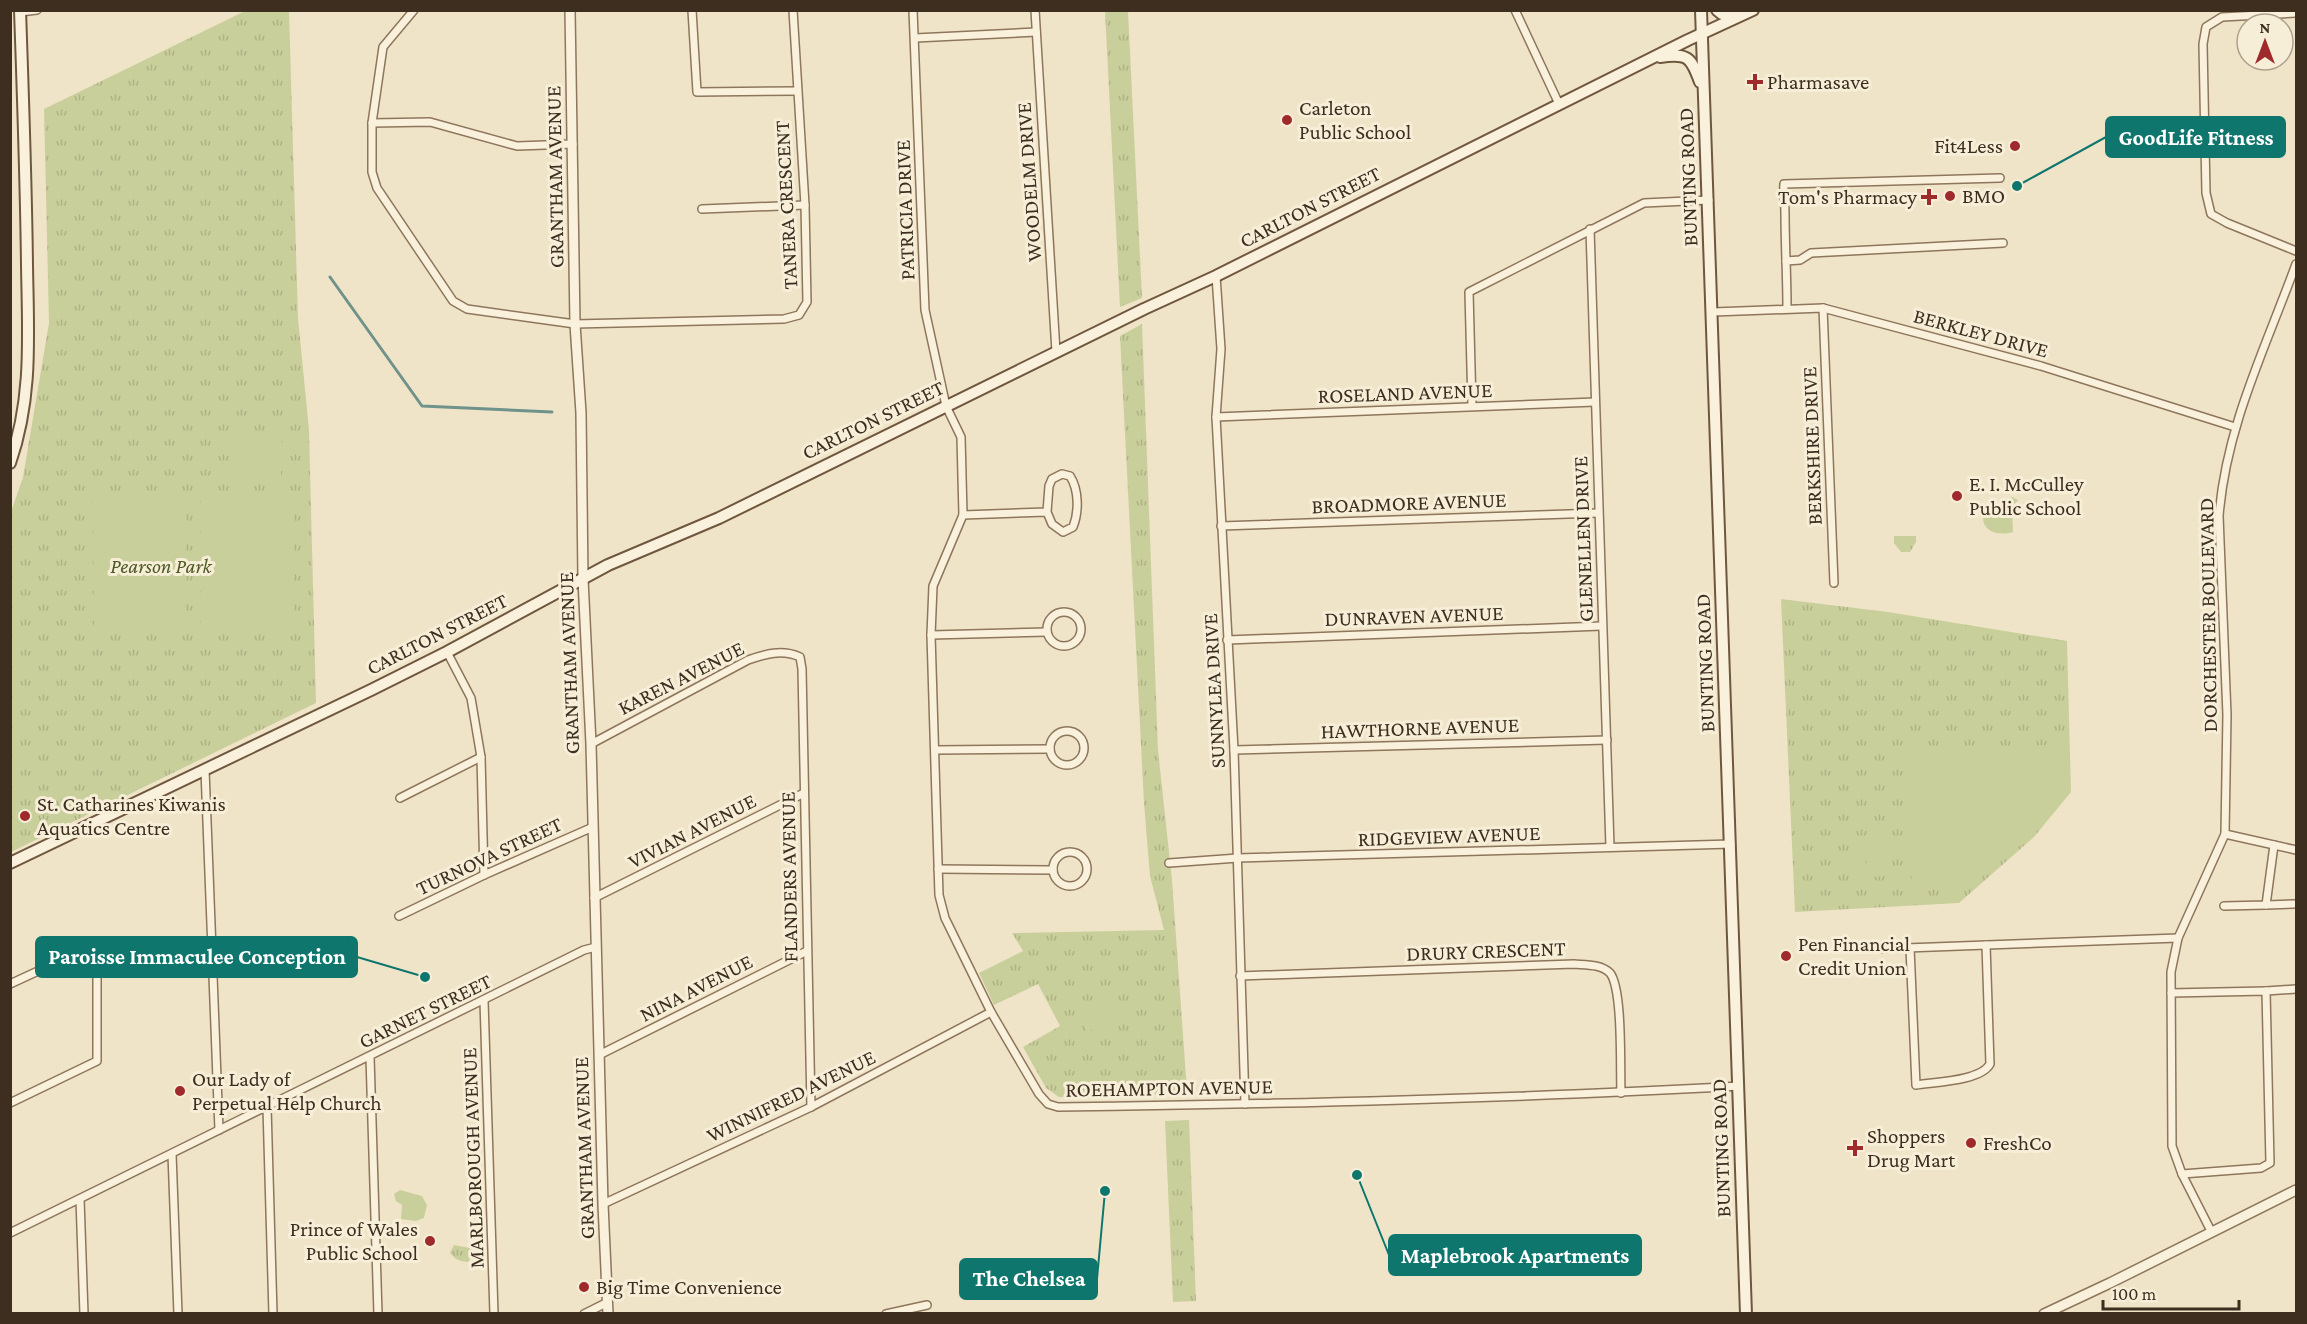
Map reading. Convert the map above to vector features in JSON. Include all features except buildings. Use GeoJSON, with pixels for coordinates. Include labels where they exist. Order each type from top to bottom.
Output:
{"type":"FeatureCollection","features":[{"type":"Feature","properties":{"kind":"main road","name":"BUNTING ROAD"},"geometry":{"type":"LineString","coordinates":[[1701,10],[1746,1314]]}},
{"type":"Feature","properties":{"kind":"main road"},"geometry":{"type":"LineString","coordinates":[[1717,10],[1722,14],[1750,12]]}},
{"type":"Feature","properties":{"kind":"main road"},"geometry":{"type":"LineString","coordinates":[[10,463],[20,432],[27,395],[30,339],[27,161],[20,11]]}},
{"type":"Feature","properties":{"kind":"main road","name":"CARLTON STREET"},"geometry":{"type":"LineString","coordinates":[[10,863],[205,771],[447,652],[608,565],[719,518],[1216,276],[1702,33],[1750,12]]}},
{"type":"Feature","properties":{"kind":"main road"},"geometry":{"type":"LineString","coordinates":[[1651,59],[1677,55],[1687,57],[1693,63],[1704,91]]}},
{"type":"Feature","properties":{"kind":"street"},"geometry":{"type":"LineString","coordinates":[[20,11],[36,10]]}},
{"type":"Feature","properties":{"kind":"street"},"geometry":{"type":"LineString","coordinates":[[414,10],[383,47],[372,123],[372,172],[377,188],[453,301],[467,309],[575,324]]}},
{"type":"Feature","properties":{"kind":"street","name":"GRANTHAM AVENUE"},"geometry":{"type":"LineString","coordinates":[[570,10],[575,324],[581,413],[583,579],[591,744],[608,1314]]}},
{"type":"Feature","properties":{"kind":"street"},"geometry":{"type":"LineString","coordinates":[[692,10],[697,92],[797,91]]}},
{"type":"Feature","properties":{"kind":"street","name":"TANERA CRESCENT"},"geometry":{"type":"LineString","coordinates":[[575,324],[784,319],[799,315],[807,302],[805,206],[793,10]]}},
{"type":"Feature","properties":{"kind":"street","name":"PATRICIA DRIVE"},"geometry":{"type":"LineString","coordinates":[[913,10],[925,310],[946,406]]}},
{"type":"Feature","properties":{"kind":"street","name":"WOODELM DRIVE"},"geometry":{"type":"LineString","coordinates":[[1035,10],[1056,352]]}},
{"type":"Feature","properties":{"kind":"street"},"geometry":{"type":"LineString","coordinates":[[1515,10],[1559,104]]}},
{"type":"Feature","properties":{"kind":"street"},"geometry":{"type":"LineString","coordinates":[[2296,13],[2222,18],[2206,27],[2203,45],[2206,193],[2211,213],[2227,224],[2296,251]]}},
{"type":"Feature","properties":{"kind":"street"},"geometry":{"type":"LineString","coordinates":[[915,38],[1036,32]]}},
{"type":"Feature","properties":{"kind":"street"},"geometry":{"type":"LineString","coordinates":[[372,123],[430,122],[517,146],[573,144]]}},
{"type":"Feature","properties":{"kind":"street"},"geometry":{"type":"LineString","coordinates":[[1788,309],[1785,209],[1782,200],[1784,184],[2000,178]]}},
{"type":"Feature","properties":{"kind":"street"},"geometry":{"type":"LineString","coordinates":[[1472,406],[1469,292],[1644,203],[1709,200]]}},
{"type":"Feature","properties":{"kind":"street"},"geometry":{"type":"LineString","coordinates":[[702,209],[805,206]]}},
{"type":"Feature","properties":{"kind":"street","name":"GLENELLEN DRIVE"},"geometry":{"type":"LineString","coordinates":[[1590,229],[1610,847]]}},
{"type":"Feature","properties":{"kind":"street"},"geometry":{"type":"LineString","coordinates":[[1786,261],[1800,260],[1811,253],[2003,243]]}},
{"type":"Feature","properties":{"kind":"street","name":"DORCHESTER BOULEVARD"},"geometry":{"type":"LineString","coordinates":[[2225,834],[2228,715],[2219,516],[2221,492],[2235,427],[2261,350],[2295,274],[2296,264]]}},
{"type":"Feature","properties":{"kind":"street","name":"SUNNYLEA DRIVE"},"geometry":{"type":"LineString","coordinates":[[1216,276],[1221,349],[1216,417],[1234,750],[1245,1104]]}},
{"type":"Feature","properties":{"kind":"street","name":"BERKLEY DRIVE"},"geometry":{"type":"LineString","coordinates":[[1713,312],[1823,308],[2041,366],[2235,427]]}},
{"type":"Feature","properties":{"kind":"street","name":"BERKSHIRE DRIVE"},"geometry":{"type":"LineString","coordinates":[[1823,308],[1834,583]]}},
{"type":"Feature","properties":{"kind":"street","name":"ROSELAND AVENUE"},"geometry":{"type":"LineString","coordinates":[[1216,417],[1594,402]]}},
{"type":"Feature","properties":{"kind":"street","name":"ROEHAMPTON AVENUE"},"geometry":{"type":"LineString","coordinates":[[946,406],[961,437],[963,515],[933,586],[931,635],[939,895],[945,918],[991,1012],[1039,1094],[1048,1104],[1067,1107],[1245,1104],[1621,1093],[1738,1086]]}},
{"type":"Feature","properties":{"kind":"street"},"geometry":{"type":"LineString","coordinates":[[1062,474],[1070,476],[1075,484],[1077,516],[1073,527],[1063,532],[1052,524],[1047,512],[1049,486],[1052,479],[1062,474]]}},
{"type":"Feature","properties":{"kind":"street"},"geometry":{"type":"LineString","coordinates":[[963,515],[1047,512]]}},
{"type":"Feature","properties":{"kind":"street","name":"BROADMORE AVENUE"},"geometry":{"type":"LineString","coordinates":[[1221,526],[1598,513]]}},
{"type":"Feature","properties":{"kind":"street"},"geometry":{"type":"LineString","coordinates":[[1063,611],[1074,615],[1081,624],[1077,640],[1068,645],[1052,641],[1047,632],[1047,626],[1053,616],[1063,611]]}},
{"type":"Feature","properties":{"kind":"street","name":"DUNRAVEN AVENUE"},"geometry":{"type":"LineString","coordinates":[[1227,640],[1602,626]]}},
{"type":"Feature","properties":{"kind":"street"},"geometry":{"type":"LineString","coordinates":[[931,635],[1047,632]]}},
{"type":"Feature","properties":{"kind":"street"},"geometry":{"type":"LineString","coordinates":[[447,652],[471,698],[481,757],[484,875]]}},
{"type":"Feature","properties":{"kind":"street","name":"KAREN AVENUE"},"geometry":{"type":"LineString","coordinates":[[591,744],[748,660],[768,653],[790,652]]}},
{"type":"Feature","properties":{"kind":"street","name":"FLANDERS AVENUE"},"geometry":{"type":"LineString","coordinates":[[790,652],[800,657],[802,669],[811,1107]]}},
{"type":"Feature","properties":{"kind":"street"},"geometry":{"type":"LineString","coordinates":[[1065,731],[1076,733],[1084,747],[1082,757],[1069,765],[1055,760],[1050,749],[1055,736],[1065,731]]}},
{"type":"Feature","properties":{"kind":"street","name":"HAWTHORNE AVENUE"},"geometry":{"type":"LineString","coordinates":[[1234,750],[1606,740]]}},
{"type":"Feature","properties":{"kind":"street"},"geometry":{"type":"LineString","coordinates":[[935,750],[1050,749]]}},
{"type":"Feature","properties":{"kind":"street"},"geometry":{"type":"LineString","coordinates":[[400,798],[481,757]]}},
{"type":"Feature","properties":{"kind":"street"},"geometry":{"type":"LineString","coordinates":[[205,771],[219,1130]]}},
{"type":"Feature","properties":{"kind":"street","name":"VIVIAN AVENUE"},"geometry":{"type":"LineString","coordinates":[[594,898],[804,793]]}},
{"type":"Feature","properties":{"kind":"street","name":"TURNOVA STREET"},"geometry":{"type":"LineString","coordinates":[[399,916],[484,875],[593,827]]}},
{"type":"Feature","properties":{"kind":"street"},"geometry":{"type":"LineString","coordinates":[[2211,1232],[2182,1174],[2172,1146],[2171,972],[2178,939],[2225,834],[2296,850]]}},
{"type":"Feature","properties":{"kind":"street","name":"RIDGEVIEW AVENUE"},"geometry":{"type":"LineString","coordinates":[[1169,863],[1238,858],[1731,844]]}},
{"type":"Feature","properties":{"kind":"street"},"geometry":{"type":"LineString","coordinates":[[2266,905],[2274,845]]}},
{"type":"Feature","properties":{"kind":"street"},"geometry":{"type":"LineString","coordinates":[[1069,851],[1079,854],[1088,867],[1085,877],[1077,885],[1072,886],[1061,884],[1053,870],[1059,856],[1069,851]]}},
{"type":"Feature","properties":{"kind":"street"},"geometry":{"type":"LineString","coordinates":[[938,868],[1053,870]]}},
{"type":"Feature","properties":{"kind":"street"},"geometry":{"type":"LineString","coordinates":[[2224,906],[2294,904]]}},
{"type":"Feature","properties":{"kind":"street"},"geometry":{"type":"LineString","coordinates":[[1879,949],[2178,939]]}},
{"type":"Feature","properties":{"kind":"street"},"geometry":{"type":"LineString","coordinates":[[1910,948],[1916,1085],[1965,1078],[1987,1069],[1990,1064],[1986,945]]}},
{"type":"Feature","properties":{"kind":"street","name":"GARNET STREET"},"geometry":{"type":"LineString","coordinates":[[10,1233],[584,950],[596,947]]}},
{"type":"Feature","properties":{"kind":"street","name":"NINA AVENUE"},"geometry":{"type":"LineString","coordinates":[[599,1055],[807,951]]}},
{"type":"Feature","properties":{"kind":"street"},"geometry":{"type":"LineString","coordinates":[[10,984],[77,953],[93,958],[98,966],[97,1060],[10,1103]]}},
{"type":"Feature","properties":{"kind":"street","name":"DRURY CRESCENT"},"geometry":{"type":"LineString","coordinates":[[1240,976],[1574,964],[1598,966],[1611,974],[1617,991],[1621,1093]]}},
{"type":"Feature","properties":{"kind":"street"},"geometry":{"type":"LineString","coordinates":[[2171,993],[2296,989]]}},
{"type":"Feature","properties":{"kind":"street"},"geometry":{"type":"LineString","coordinates":[[2182,1174],[2261,1168],[2270,1163],[2266,991]]}},
{"type":"Feature","properties":{"kind":"street","name":"MARLBOROUGH AVENUE"},"geometry":{"type":"LineString","coordinates":[[484,1001],[494,1314]]}},
{"type":"Feature","properties":{"kind":"street","name":"WINNIFRED AVENUE"},"geometry":{"type":"LineString","coordinates":[[603,1204],[811,1107],[991,1012]]}},
{"type":"Feature","properties":{"kind":"street"},"geometry":{"type":"LineString","coordinates":[[370,1057],[378,1314]]}},
{"type":"Feature","properties":{"kind":"street"},"geometry":{"type":"LineString","coordinates":[[267,1107],[273,1314]]}},
{"type":"Feature","properties":{"kind":"street"},"geometry":{"type":"LineString","coordinates":[[172,1154],[178,1314]]}},
{"type":"Feature","properties":{"kind":"street"},"geometry":{"type":"LineString","coordinates":[[2044,1314],[2296,1190]]}},
{"type":"Feature","properties":{"kind":"street"},"geometry":{"type":"LineString","coordinates":[[80,1199],[84,1314]]}},
{"type":"Feature","properties":{"kind":"street"},"geometry":{"type":"LineString","coordinates":[[584,1314],[608,1302]]}},
{"type":"Feature","properties":{"kind":"street"},"geometry":{"type":"LineString","coordinates":[[886,1314],[927,1305]]}},
{"type":"Feature","properties":{"kind":"green space","name":"Pearson Park"},"geometry":{"type":"Polygon","coordinates":[[[245,11],[289,11],[298,318],[309,430],[316,703],[11,852],[10,515],[23,477],[49,323],[44,109],[245,11]]]}},
{"type":"Feature","properties":{"kind":"green space"},"geometry":{"type":"Polygon","coordinates":[[[1105,11],[1128,11],[1142,298],[1120,307],[1105,11]]]}},
{"type":"Feature","properties":{"kind":"green space"},"geometry":{"type":"Polygon","coordinates":[[[1142,324],[1158,750],[1172,880],[1187,1091],[1167,1094],[1059,1097],[1046,1088],[1023,1047],[1060,1026],[1038,984],[994,1005],[979,973],[1023,951],[1012,933],[1164,930],[1150,876],[1144,803],[1120,336],[1142,324]]]}},
{"type":"Feature","properties":{"kind":"green space"},"geometry":{"type":"Polygon","coordinates":[[[233,436],[282,436],[281,481],[233,481],[233,436]]]}},
{"type":"Feature","properties":{"kind":"green space"},"geometry":{"type":"Polygon","coordinates":[[[201,497],[293,497],[294,633],[201,634],[201,497]]]}},
{"type":"Feature","properties":{"kind":"green space"},"geometry":{"type":"Polygon","coordinates":[[[2012,497],[2018,500],[2012,507],[2013,532],[1999,533],[1988,529],[1983,519],[1986,505],[2002,504],[2012,497]]]}},
{"type":"Feature","properties":{"kind":"green space"},"geometry":{"type":"Polygon","coordinates":[[[93,498],[186,498],[186,634],[94,634],[93,498]]]}},
{"type":"Feature","properties":{"kind":"green space"},"geometry":{"type":"Polygon","coordinates":[[[1894,536],[1916,536],[1916,542],[1910,552],[1901,552],[1894,543],[1894,536]]]}},
{"type":"Feature","properties":{"kind":"green space"},"geometry":{"type":"Polygon","coordinates":[[[1781,599],[1888,612],[2067,641],[2071,792],[2034,837],[1959,903],[1795,912],[1781,599]]]}},
{"type":"Feature","properties":{"kind":"green space"},"geometry":{"type":"Polygon","coordinates":[[[2068,744],[2066,787],[2030,828],[1961,885],[1912,891],[1907,755],[1927,751],[2068,744]]]}},
{"type":"Feature","properties":{"kind":"green space"},"geometry":{"type":"Polygon","coordinates":[[[1865,844],[1866,877],[1851,877],[1850,845],[1865,844]]]}},
{"type":"Feature","properties":{"kind":"green space"},"geometry":{"type":"Polygon","coordinates":[[[1870,844],[1885,844],[1886,876],[1871,877],[1870,844]]]}},
{"type":"Feature","properties":{"kind":"green space"},"geometry":{"type":"Polygon","coordinates":[[[1107,1000],[1116,1017],[1087,1032],[1078,1015],[1107,1000]]]}},
{"type":"Feature","properties":{"kind":"green space"},"geometry":{"type":"Polygon","coordinates":[[[1189,1120],[1196,1301],[1173,1302],[1165,1121],[1189,1120]]]}},
{"type":"Feature","properties":{"kind":"green space"},"geometry":{"type":"Polygon","coordinates":[[[400,1190],[422,1196],[427,1205],[424,1218],[416,1221],[401,1219],[402,1205],[396,1201],[394,1194],[400,1190]]]}},
{"type":"Feature","properties":{"kind":"green space"},"geometry":{"type":"Polygon","coordinates":[[[454,1245],[470,1248],[474,1253],[468,1262],[458,1260],[450,1253],[454,1245]]]}},
{"type":"Feature","properties":{"kind":"waterway"},"geometry":{"type":"LineString","coordinates":[[330,277],[422,406],[552,412]]}},
{"type":"Feature","properties":{"kind":"place","name":"Pharmasave"},"geometry":{"type":"Point","coordinates":[1755,82]}},
{"type":"Feature","properties":{"kind":"place","name":"Carleton Public School"},"geometry":{"type":"Point","coordinates":[1287,120]}},
{"type":"Feature","properties":{"kind":"place","name":"Fit4Less"},"geometry":{"type":"Point","coordinates":[2015,146]}},
{"type":"Feature","properties":{"kind":"place","name":"GoodLife Fitness"},"geometry":{"type":"Point","coordinates":[2017,186]}},
{"type":"Feature","properties":{"kind":"place","name":"BMO"},"geometry":{"type":"Point","coordinates":[1950,196]}},
{"type":"Feature","properties":{"kind":"place","name":"Tom's Pharmacy"},"geometry":{"type":"Point","coordinates":[1929,197]}},
{"type":"Feature","properties":{"kind":"place","name":"E. I. McCulley Public School"},"geometry":{"type":"Point","coordinates":[1957,496]}},
{"type":"Feature","properties":{"kind":"place","name":"St. Catharines Kiwanis Aquatics Centre"},"geometry":{"type":"Point","coordinates":[25,816]}},
{"type":"Feature","properties":{"kind":"place","name":"Pen Financial Credit Union"},"geometry":{"type":"Point","coordinates":[1786,956]}},
{"type":"Feature","properties":{"kind":"place","name":"Paroisse Immaculee Conception"},"geometry":{"type":"Point","coordinates":[425,977]}},
{"type":"Feature","properties":{"kind":"place","name":"Our Lady of Perpetual Help Church"},"geometry":{"type":"Point","coordinates":[180,1091]}},
{"type":"Feature","properties":{"kind":"place","name":"FreshCo"},"geometry":{"type":"Point","coordinates":[1971,1143]}},
{"type":"Feature","properties":{"kind":"place","name":"Shoppers Drug Mart"},"geometry":{"type":"Point","coordinates":[1855,1148]}},
{"type":"Feature","properties":{"kind":"place","name":"Maplebrook Apartments"},"geometry":{"type":"Point","coordinates":[1357,1175]}},
{"type":"Feature","properties":{"kind":"place","name":"The Chelsea"},"geometry":{"type":"Point","coordinates":[1105,1191]}},
{"type":"Feature","properties":{"kind":"place","name":"Prince of Wales Public School"},"geometry":{"type":"Point","coordinates":[430,1241]}},
{"type":"Feature","properties":{"kind":"place","name":"Big Time Convenience"},"geometry":{"type":"Point","coordinates":[584,1287]}}]}
